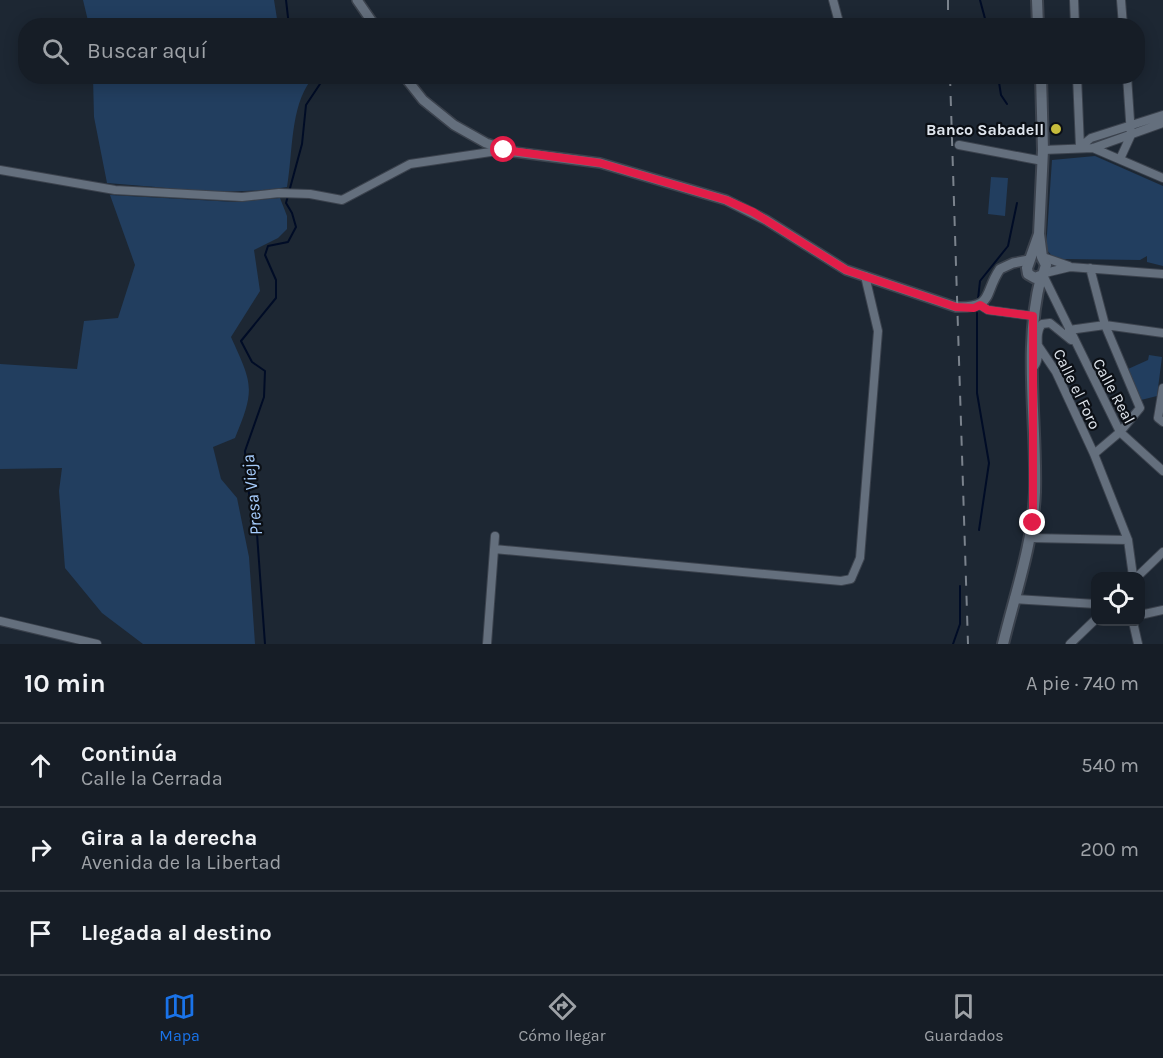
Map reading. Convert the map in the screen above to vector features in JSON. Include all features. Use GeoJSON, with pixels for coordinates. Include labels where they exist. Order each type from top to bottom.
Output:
{"type":"FeatureCollection","features":[{"type":"Feature","properties":{"kind":"main road"},"geometry":{"type":"LineString","coordinates":[[1037,0],[1038,18]]}},
{"type":"Feature","properties":{"kind":"main road"},"geometry":{"type":"LineString","coordinates":[[1003,644],[1031,538],[1035,491],[1033,369],[1036,338],[1033,313],[1043,156],[1041,84]]}},
{"type":"Feature","properties":{"kind":"street"},"geometry":{"type":"LineString","coordinates":[[357,0],[369,18]]}},
{"type":"Feature","properties":{"kind":"street"},"geometry":{"type":"LineString","coordinates":[[833,0],[838,18]]}},
{"type":"Feature","properties":{"kind":"street"},"geometry":{"type":"LineString","coordinates":[[1074,0],[1075,18]]}},
{"type":"Feature","properties":{"kind":"street"},"geometry":{"type":"LineString","coordinates":[[1121,0],[1122,18]]}},
{"type":"Feature","properties":{"kind":"street"},"geometry":{"type":"LineString","coordinates":[[410,84],[423,100],[454,125],[504,150]]}},
{"type":"Feature","properties":{"kind":"street"},"geometry":{"type":"LineString","coordinates":[[1077,84],[1080,147]]}},
{"type":"Feature","properties":{"kind":"street"},"geometry":{"type":"LineString","coordinates":[[1120,159],[1131,135],[1127,84]]}},
{"type":"Feature","properties":{"kind":"street"},"geometry":{"type":"LineString","coordinates":[[1080,147],[1091,138],[1163,115]]}},
{"type":"Feature","properties":{"kind":"street"},"geometry":{"type":"LineString","coordinates":[[1093,148],[1163,123]]}},
{"type":"Feature","properties":{"kind":"street"},"geometry":{"type":"LineString","coordinates":[[959,145],[1043,156],[1080,147],[1093,148],[1163,178]]}},
{"type":"Feature","properties":{"kind":"street"},"geometry":{"type":"LineString","coordinates":[[0,170],[115,190],[242,197],[289,193],[342,200],[410,164],[504,150],[600,163],[726,200],[753,212],[846,270],[956,307],[974,308],[988,299],[997,274],[1005,266],[1090,268],[1163,274]]}},
{"type":"Feature","properties":{"kind":"street"},"geometry":{"type":"LineString","coordinates":[[1037,267],[1070,267]]}},
{"type":"Feature","properties":{"kind":"street","name":"Calle Real"},"geometry":{"type":"LineString","coordinates":[[1037,267],[1120,432],[1163,471]]}},
{"type":"Feature","properties":{"kind":"street"},"geometry":{"type":"LineString","coordinates":[[1090,268],[1105,325]]}},
{"type":"Feature","properties":{"kind":"street"},"geometry":{"type":"LineString","coordinates":[[494,549],[842,581],[851,579],[860,558],[878,331],[865,276]]}},
{"type":"Feature","properties":{"kind":"street"},"geometry":{"type":"LineString","coordinates":[[980,305],[988,310],[1033,313]]}},
{"type":"Feature","properties":{"kind":"street","name":"Calle Real"},"geometry":{"type":"LineString","coordinates":[[1036,338],[1039,327],[1047,322],[1061,329],[1074,343]]}},
{"type":"Feature","properties":{"kind":"street"},"geometry":{"type":"LineString","coordinates":[[1069,330],[1105,325],[1163,333]]}},
{"type":"Feature","properties":{"kind":"street","name":"Calle el Foro"},"geometry":{"type":"LineString","coordinates":[[1094,454],[1120,432],[1140,408],[1105,325]]}},
{"type":"Feature","properties":{"kind":"street","name":"Calle el Foro"},"geometry":{"type":"LineString","coordinates":[[1036,338],[1056,372],[1094,454],[1128,540],[1132,572]]}},
{"type":"Feature","properties":{"kind":"street"},"geometry":{"type":"LineString","coordinates":[[1161,420],[1163,388]]}},
{"type":"Feature","properties":{"kind":"street"},"geometry":{"type":"LineString","coordinates":[[487,644],[495,536]]}},
{"type":"Feature","properties":{"kind":"street"},"geometry":{"type":"LineString","coordinates":[[1031,538],[1128,540]]}},
{"type":"Feature","properties":{"kind":"street"},"geometry":{"type":"LineString","coordinates":[[1142,572],[1163,552]]}},
{"type":"Feature","properties":{"kind":"street"},"geometry":{"type":"LineString","coordinates":[[1014,598],[1091,604]]}},
{"type":"Feature","properties":{"kind":"street"},"geometry":{"type":"LineString","coordinates":[[1145,614],[1163,610]]}},
{"type":"Feature","properties":{"kind":"street"},"geometry":{"type":"LineString","coordinates":[[0,621],[97,644]]}},
{"type":"Feature","properties":{"kind":"street"},"geometry":{"type":"LineString","coordinates":[[1070,644],[1091,623]]}},
{"type":"Feature","properties":{"kind":"street"},"geometry":{"type":"LineString","coordinates":[[1134,626],[1138,644]]}},
{"type":"Feature","properties":{"kind":"shaded area"},"geometry":{"type":"Polygon","coordinates":[[[83,0],[274,0],[277,18],[87,18],[83,0]]]}},
{"type":"Feature","properties":{"kind":"shaded area"},"geometry":{"type":"Polygon","coordinates":[[[93,84],[308,84],[299,103],[293,131],[287,187],[220,191],[107,183],[94,117],[93,84]]]}},
{"type":"Feature","properties":{"kind":"shaded area"},"geometry":{"type":"Polygon","coordinates":[[[1095,156],[1163,186],[1163,266],[1147,262],[1147,256],[1140,260],[1063,259],[1053,257],[1046,249],[1052,160],[1095,156]]]}},
{"type":"Feature","properties":{"kind":"shaded area"},"geometry":{"type":"Polygon","coordinates":[[[991,177],[1008,178],[1005,216],[988,214],[991,177]]]}},
{"type":"Feature","properties":{"kind":"shaded area"},"geometry":{"type":"Polygon","coordinates":[[[110,195],[235,202],[280,198],[287,216],[287,229],[278,238],[254,250],[260,291],[231,337],[247,376],[249,386],[246,408],[235,438],[213,447],[221,479],[237,498],[249,557],[255,644],[143,644],[102,613],[65,568],[59,491],[62,468],[0,469],[0,364],[77,369],[84,321],[118,318],[135,265],[110,195]]]}},
{"type":"Feature","properties":{"kind":"shaded area"},"geometry":{"type":"Polygon","coordinates":[[[1149,355],[1162,357],[1157,396],[1141,400],[1128,369],[1148,360],[1149,355]]]}},
{"type":"Feature","properties":{"kind":"waterway","name":"Presa Vieja"},"geometry":{"type":"LineString","coordinates":[[286,0],[288,18]]}},
{"type":"Feature","properties":{"kind":"waterway"},"geometry":{"type":"LineString","coordinates":[[980,0],[985,18]]}},
{"type":"Feature","properties":{"kind":"waterway","name":"Presa Vieja"},"geometry":{"type":"LineString","coordinates":[[265,644],[257,534],[247,483],[245,451],[264,397],[265,371],[252,362],[241,341],[276,298],[276,280],[265,255],[268,246],[288,242],[296,227],[286,203],[302,144],[306,105],[320,84]]}},
{"type":"Feature","properties":{"kind":"waterway"},"geometry":{"type":"LineString","coordinates":[[999,84],[1001,95],[1007,104]]}},
{"type":"Feature","properties":{"kind":"waterway"},"geometry":{"type":"LineString","coordinates":[[978,299],[980,281],[1008,246],[1017,203]]}},
{"type":"Feature","properties":{"kind":"waterway"},"geometry":{"type":"LineString","coordinates":[[977,313],[977,393],[989,463],[979,530]]}},
{"type":"Feature","properties":{"kind":"waterway"},"geometry":{"type":"LineString","coordinates":[[953,644],[960,624],[960,586]]}},
{"type":"Feature","properties":{"kind":"railway"},"geometry":{"type":"LineString","coordinates":[[948,0],[948,18]]}},
{"type":"Feature","properties":{"kind":"railway"},"geometry":{"type":"LineString","coordinates":[[950,84],[968,644]]}},
{"type":"Feature","properties":{"kind":"place","name":"Banco Sabadell"},"geometry":{"type":"Point","coordinates":[1056,129]}},
{"type":"Feature","properties":{"kind":"route"},"geometry":{"type":"LineString","coordinates":[[504,150],[600,163],[726,200],[753,212],[846,270],[906,288],[956,307],[974,308],[980,305],[988,310],[1033,316],[1035,491],[1033,523]]}}]}
